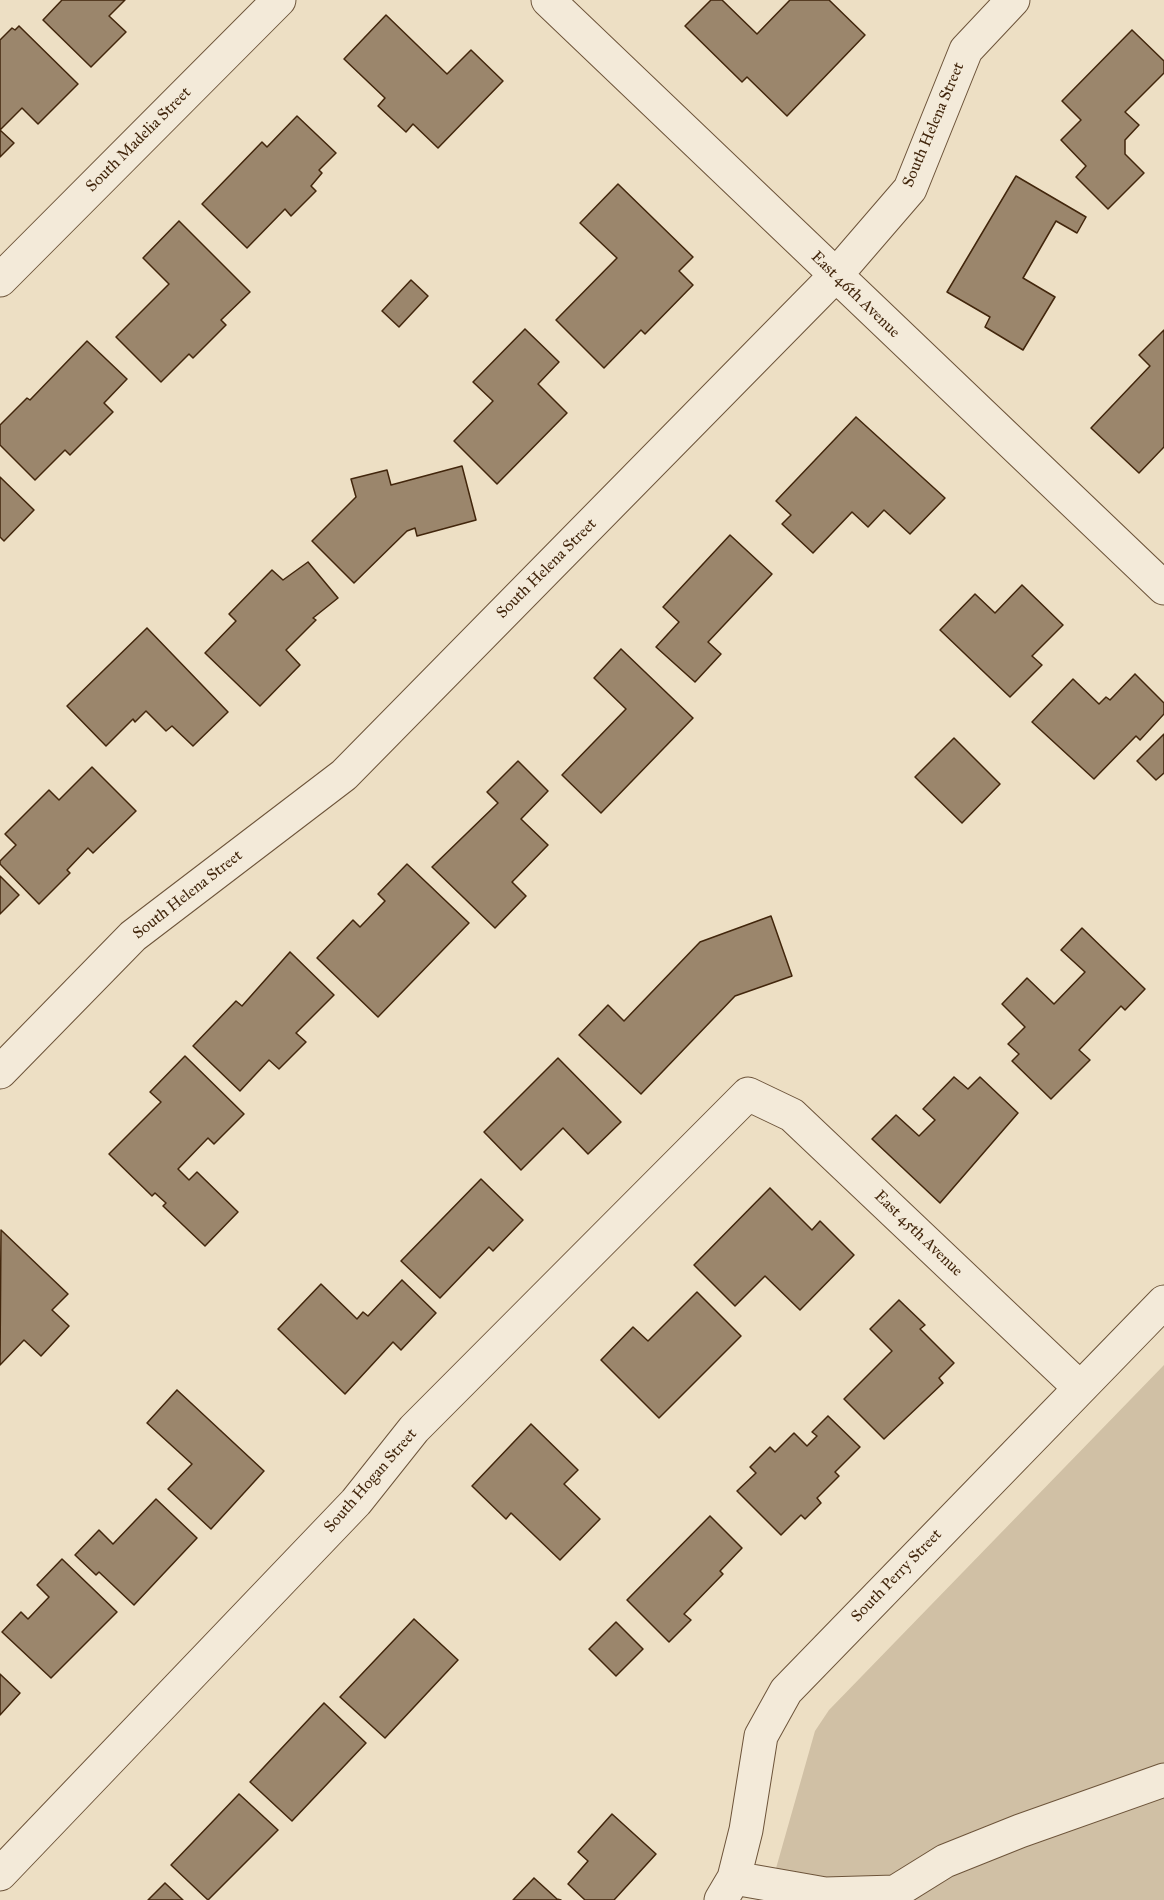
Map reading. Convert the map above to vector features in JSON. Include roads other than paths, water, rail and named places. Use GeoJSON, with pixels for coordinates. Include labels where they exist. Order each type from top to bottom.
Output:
{"type":"FeatureCollection","features":[{"type":"Feature","properties":{"kind":"street","name":"South Madelia Street"},"geometry":{"type":"LineString","coordinates":[[0,280],[279,0]]}},
{"type":"Feature","properties":{"kind":"street","name":"East 46th Avenue"},"geometry":{"type":"LineString","coordinates":[[548,0],[835,276],[1162,581]]}},
{"type":"Feature","properties":{"kind":"street","name":"South Helena Street"},"geometry":{"type":"LineString","coordinates":[[0,1072],[133,936],[344,775],[835,276],[910,189],[966,50],[1013,0]]}},
{"type":"Feature","properties":{"kind":"street","name":"East 45th Avenue"},"geometry":{"type":"LineString","coordinates":[[748,1094],[792,1115],[1079,1387]]}},
{"type":"Feature","properties":{"kind":"street","name":"South Hogan Street"},"geometry":{"type":"LineString","coordinates":[[0,1874],[356,1502],[414,1429],[748,1094]]}},
{"type":"Feature","properties":{"kind":"street","name":"South Perry Street"},"geometry":{"type":"LineString","coordinates":[[728,1889],[746,1830],[761,1736],[786,1691],[1164,1302]]}},
{"type":"Feature","properties":{"kind":"street"},"geometry":{"type":"LineString","coordinates":[[728,1889],[825,1894],[895,1892],[945,1861],[1164,1779]]}}]}
